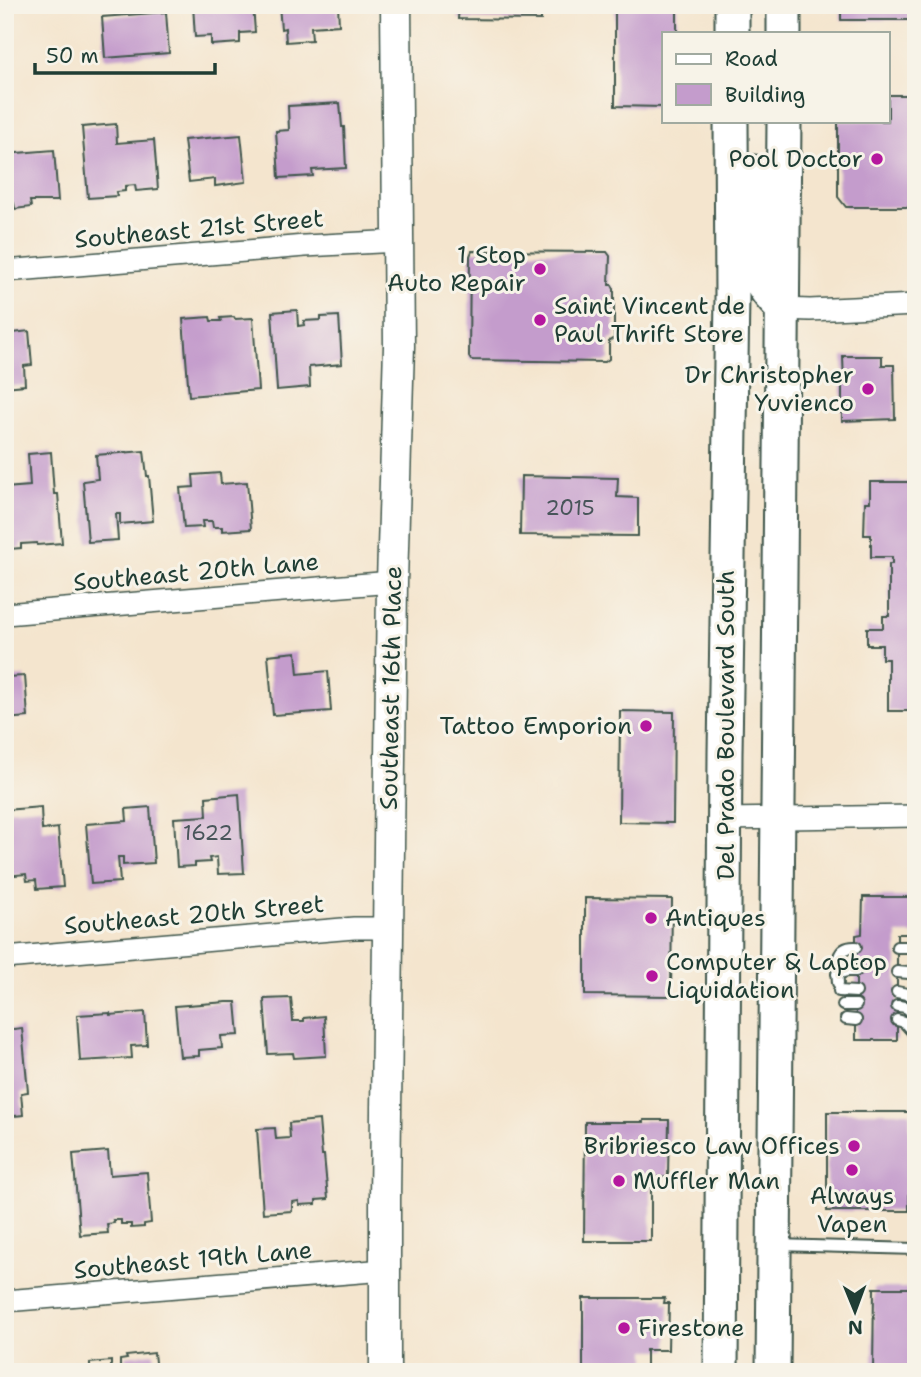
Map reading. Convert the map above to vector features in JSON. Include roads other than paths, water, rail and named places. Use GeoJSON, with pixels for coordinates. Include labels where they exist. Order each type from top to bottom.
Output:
{"type":"FeatureCollection","features":[{"type":"Feature","properties":{"kind":"main road"},"geometry":{"type":"LineString","coordinates":[[732,5],[732,32]]}},
{"type":"Feature","properties":{"kind":"main road"},"geometry":{"type":"LineString","coordinates":[[784,32],[785,5]]}},
{"type":"Feature","properties":{"kind":"main road","name":"Del Prado Boulevard South"},"geometry":{"type":"LineString","coordinates":[[721,1372],[732,122]]}},
{"type":"Feature","properties":{"kind":"main road"},"geometry":{"type":"LineString","coordinates":[[751,122],[755,262],[771,298],[783,309]]}},
{"type":"Feature","properties":{"kind":"main road"},"geometry":{"type":"LineString","coordinates":[[774,1372],[784,122]]}},
{"type":"Feature","properties":{"kind":"street","name":"Southeast 16th Place"},"geometry":{"type":"LineString","coordinates":[[385,1372],[392,582],[399,346],[396,5]]}},
{"type":"Feature","properties":{"kind":"street","name":"Southeast 21st Street"},"geometry":{"type":"LineString","coordinates":[[5,271],[398,241]]}},
{"type":"Feature","properties":{"kind":"street"},"geometry":{"type":"LineString","coordinates":[[783,309],[916,305]]}},
{"type":"Feature","properties":{"kind":"street","name":"Southeast 20th Lane"},"geometry":{"type":"LineString","coordinates":[[5,614],[392,582]]}},
{"type":"Feature","properties":{"kind":"street"},"geometry":{"type":"LineString","coordinates":[[725,819],[916,816]]}},
{"type":"Feature","properties":{"kind":"street","name":"Southeast 20th Street"},"geometry":{"type":"LineString","coordinates":[[5,958],[354,928],[388,928]]}},
{"type":"Feature","properties":{"kind":"street","name":"Southeast 19th Lane"},"geometry":{"type":"LineString","coordinates":[[5,1301],[385,1270]]}},
{"type":"Feature","properties":{"kind":"lane"},"geometry":{"type":"LineString","coordinates":[[838,983],[839,954],[844,949],[856,947]]}},
{"type":"Feature","properties":{"kind":"lane"},"geometry":{"type":"LineString","coordinates":[[897,947],[916,950]]}},
{"type":"Feature","properties":{"kind":"lane"},"geometry":{"type":"LineString","coordinates":[[838,983],[847,971],[856,971]]}},
{"type":"Feature","properties":{"kind":"lane"},"geometry":{"type":"LineString","coordinates":[[897,972],[916,977]]}},
{"type":"Feature","properties":{"kind":"lane"},"geometry":{"type":"LineString","coordinates":[[838,983],[856,992]]}},
{"type":"Feature","properties":{"kind":"lane"},"geometry":{"type":"LineString","coordinates":[[897,992],[912,995],[916,999]]}},
{"type":"Feature","properties":{"kind":"lane"},"geometry":{"type":"LineString","coordinates":[[843,1005],[856,1005]]}},
{"type":"Feature","properties":{"kind":"lane"},"geometry":{"type":"LineString","coordinates":[[897,1006],[910,1009],[915,1018]]}},
{"type":"Feature","properties":{"kind":"lane"},"geometry":{"type":"LineString","coordinates":[[897,1020],[904,1022],[913,1032]]}},
{"type":"Feature","properties":{"kind":"lane"},"geometry":{"type":"LineString","coordinates":[[774,1245],[916,1249]]}},
{"type":"Feature","properties":{"kind":"place","name":"Pool Doctor"},"geometry":{"type":"Point","coordinates":[877,159]}},
{"type":"Feature","properties":{"kind":"place","name":"1 Stop Auto Repair"},"geometry":{"type":"Point","coordinates":[540,269]}},
{"type":"Feature","properties":{"kind":"place","name":"Saint Vincent de Paul Thrift Store"},"geometry":{"type":"Point","coordinates":[540,320]}},
{"type":"Feature","properties":{"kind":"place","name":"Dr Christopher Yuvienco"},"geometry":{"type":"Point","coordinates":[868,389]}},
{"type":"Feature","properties":{"kind":"place","name":"Tattoo Emporion"},"geometry":{"type":"Point","coordinates":[646,726]}},
{"type":"Feature","properties":{"kind":"place","name":"Antiques"},"geometry":{"type":"Point","coordinates":[651,918]}},
{"type":"Feature","properties":{"kind":"place","name":"Computer & Laptop Liquidation"},"geometry":{"type":"Point","coordinates":[652,976]}},
{"type":"Feature","properties":{"kind":"place","name":"Bribriesco Law Offices"},"geometry":{"type":"Point","coordinates":[854,1146]}},
{"type":"Feature","properties":{"kind":"place","name":"Always Vapen"},"geometry":{"type":"Point","coordinates":[852,1170]}},
{"type":"Feature","properties":{"kind":"place","name":"Muffler Man"},"geometry":{"type":"Point","coordinates":[619,1181]}},
{"type":"Feature","properties":{"kind":"place","name":"Firestone"},"geometry":{"type":"Point","coordinates":[624,1328]}}]}
